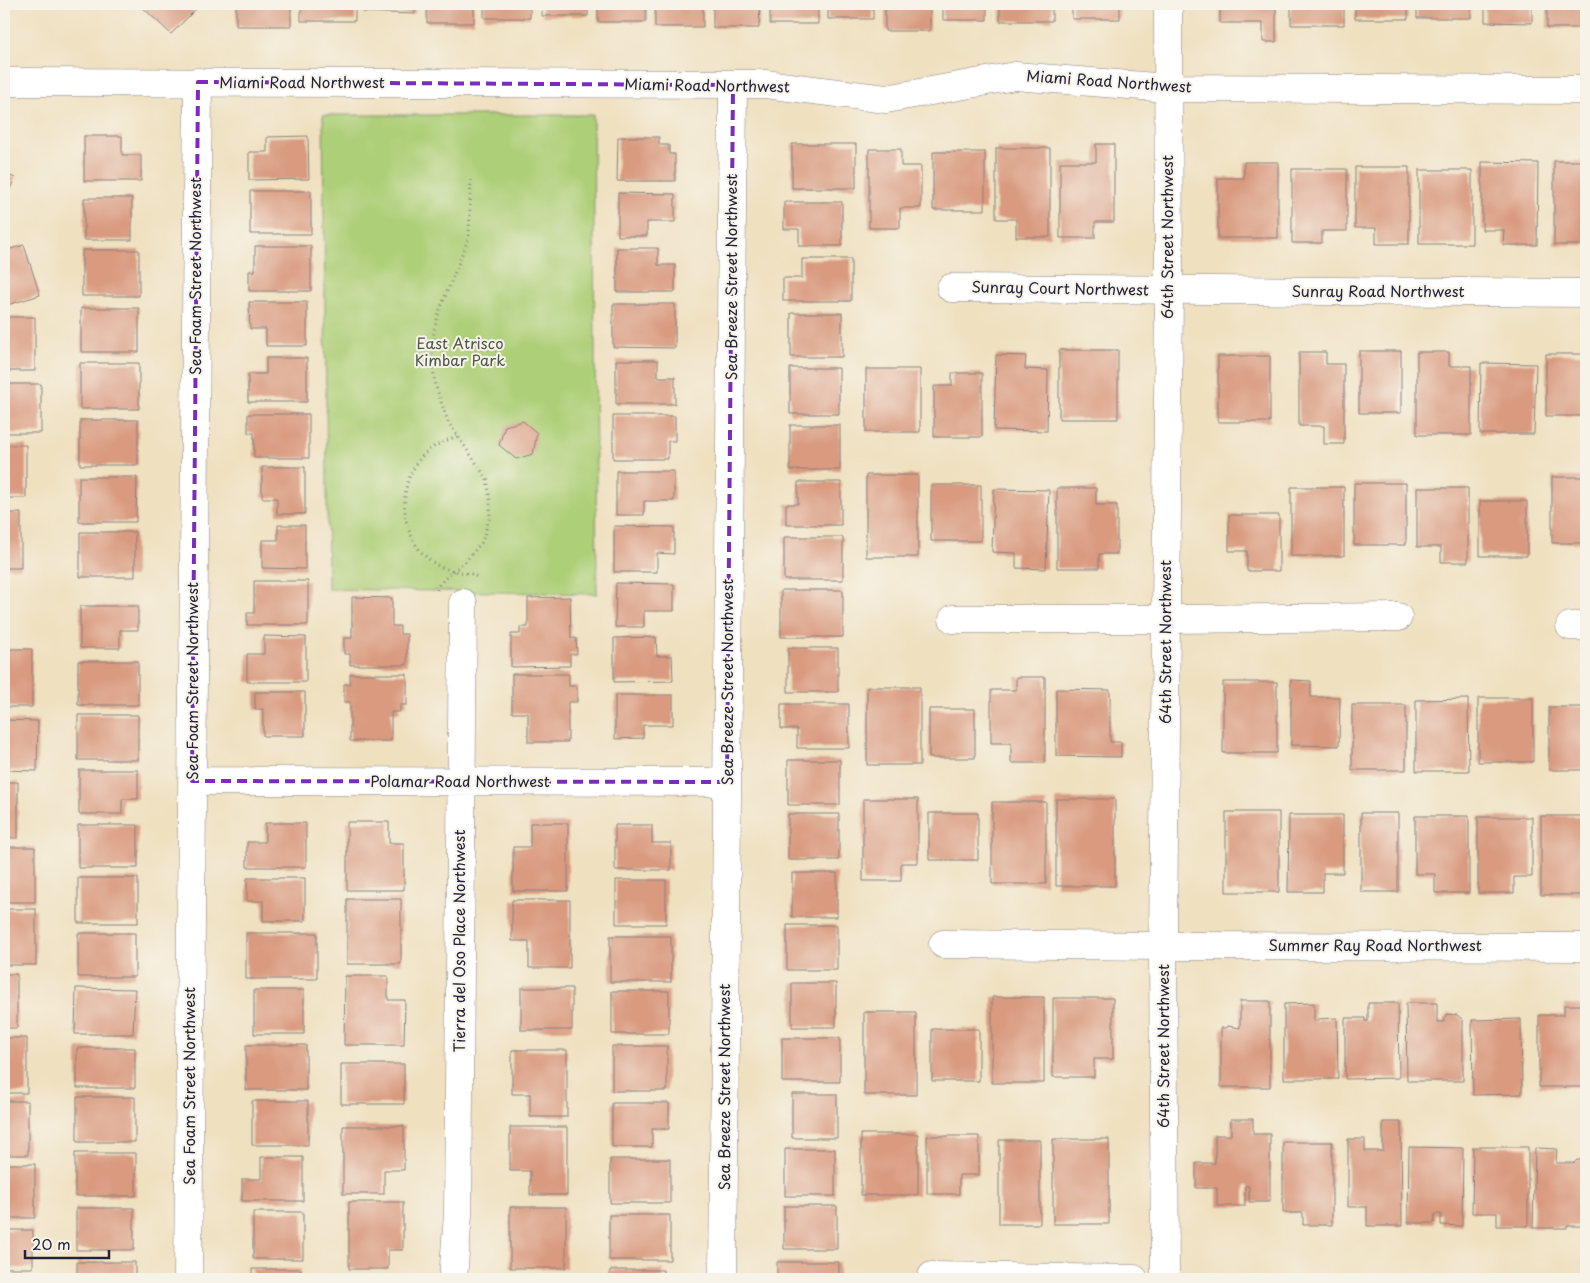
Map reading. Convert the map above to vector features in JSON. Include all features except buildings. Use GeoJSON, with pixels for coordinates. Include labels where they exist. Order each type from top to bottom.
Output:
{"type":"FeatureCollection","features":[{"type":"Feature","properties":{"kind":"street","name":"64th Street Northwest"},"geometry":{"type":"LineString","coordinates":[[1165,1279],[1163,946],[1169,291],[1168,4]]}},
{"type":"Feature","properties":{"kind":"street","name":"Miami Road Northwest"},"geometry":{"type":"LineString","coordinates":[[4,82],[765,84],[886,99],[1015,76],[1168,88],[1586,90]]}},
{"type":"Feature","properties":{"kind":"street","name":"Sea Foam Street Northwest"},"geometry":{"type":"LineString","coordinates":[[188,1279],[198,82]]}},
{"type":"Feature","properties":{"kind":"street","name":"Sea Breeze Street Northwest"},"geometry":{"type":"LineString","coordinates":[[723,1279],[733,85]]}},
{"type":"Feature","properties":{"kind":"street","name":"Sunray Court Northwest"},"geometry":{"type":"LineString","coordinates":[[951,288],[1169,291]]}},
{"type":"Feature","properties":{"kind":"street","name":"Sunray Road Northwest"},"geometry":{"type":"LineString","coordinates":[[1169,291],[1586,293]]}},
{"type":"Feature","properties":{"kind":"street","name":"Tierra del Oso Place Northwest"},"geometry":{"type":"LineString","coordinates":[[453,1279],[458,1214],[463,603]]}},
{"type":"Feature","properties":{"kind":"street"},"geometry":{"type":"LineString","coordinates":[[953,619],[1398,617]]}},
{"type":"Feature","properties":{"kind":"street","name":"Polamar Road Northwest"},"geometry":{"type":"LineString","coordinates":[[192,781],[727,782]]}},
{"type":"Feature","properties":{"kind":"street","name":"Summer Ray Road Northwest"},"geometry":{"type":"LineString","coordinates":[[944,944],[1586,947]]}},
{"type":"Feature","properties":{"kind":"street"},"geometry":{"type":"LineString","coordinates":[[932,1276],[1134,1279]]}},
{"type":"Feature","properties":{"kind":"path"},"geometry":{"type":"LineString","coordinates":[[435,594],[439,585],[453,570],[465,562],[482,542],[490,516],[490,499],[486,479],[448,422],[435,384],[432,362],[434,330],[439,312],[469,237],[471,179]]}},
{"type":"Feature","properties":{"kind":"path"},"geometry":{"type":"LineString","coordinates":[[457,436],[430,449],[416,465],[406,489],[405,516],[411,537],[419,550],[439,566],[472,574],[480,579]]}},
{"type":"Feature","properties":{"kind":"highlighted area"},"geometry":{"type":"Polygon","coordinates":[[[198,82],[733,85],[727,782],[192,781],[198,82]]]}},
{"type":"Feature","properties":{"kind":"green space","name":"East Atrisco Kimbar Park"},"geometry":{"type":"Polygon","coordinates":[[[323,115],[593,115],[597,594],[328,589],[323,115]]]}}]}
